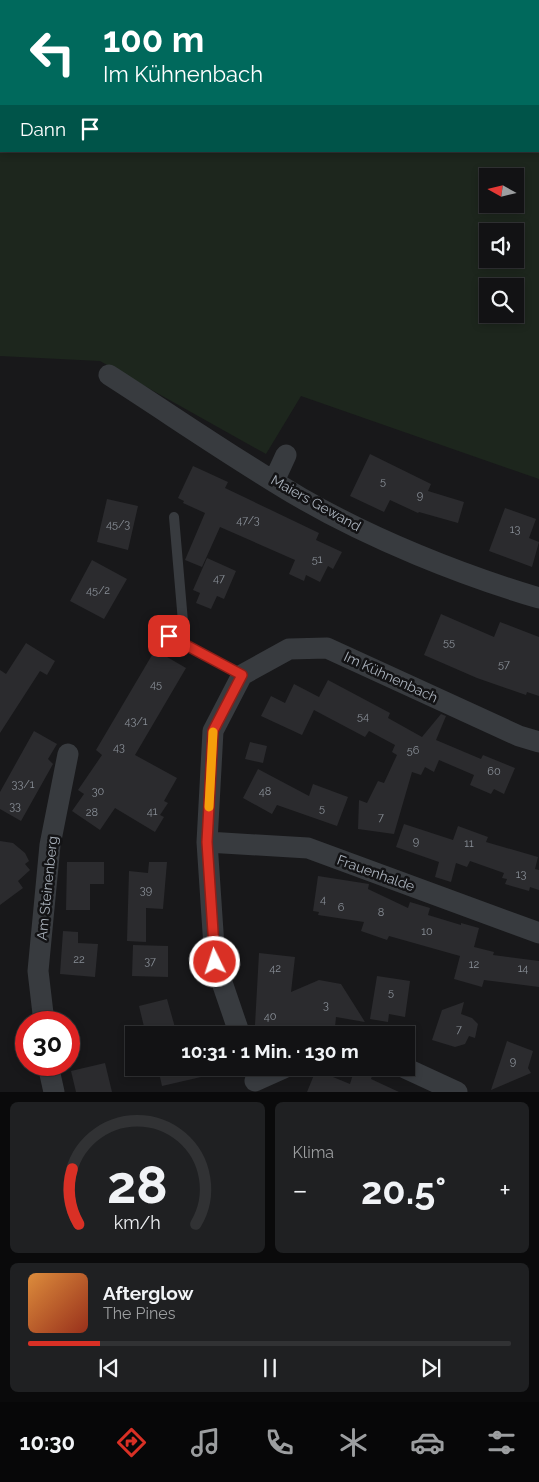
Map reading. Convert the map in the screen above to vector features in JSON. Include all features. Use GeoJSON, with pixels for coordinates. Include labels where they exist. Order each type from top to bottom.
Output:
{"type":"FeatureCollection","features":[{"type":"Feature","properties":{"kind":"street","name":"Maiers Gewand"},"geometry":{"type":"LineString","coordinates":[[109,375],[302,498],[376,535],[442,563],[539,598]]}},
{"type":"Feature","properties":{"kind":"street"},"geometry":{"type":"LineString","coordinates":[[274,481],[286,454]]}},
{"type":"Feature","properties":{"kind":"street","name":"Im Kühnenbach"},"geometry":{"type":"LineString","coordinates":[[242,675],[289,649],[327,648],[519,736],[539,742]]}},
{"type":"Feature","properties":{"kind":"street"},"geometry":{"type":"LineString","coordinates":[[237,1026],[215,962],[207,842],[213,731],[242,675]]}},
{"type":"Feature","properties":{"kind":"street","name":"Am Steinenberg"},"geometry":{"type":"LineString","coordinates":[[43,1011],[39,962],[50,845],[68,754]]}},
{"type":"Feature","properties":{"kind":"street","name":"Frauenhalde"},"geometry":{"type":"LineString","coordinates":[[207,842],[308,848],[539,934]]}},
{"type":"Feature","properties":{"kind":"street"},"geometry":{"type":"LineString","coordinates":[[415,1073],[456,1092]]}},
{"type":"Feature","properties":{"kind":"street"},"geometry":{"type":"LineString","coordinates":[[50,1076],[54,1092]]}},
{"type":"Feature","properties":{"kind":"lane"},"geometry":{"type":"LineString","coordinates":[[174,517],[185,645]]}},
{"type":"Feature","properties":{"kind":"lane"},"geometry":{"type":"LineString","coordinates":[[153,628],[242,675]]}},
{"type":"Feature","properties":{"kind":"shaded area"},"geometry":{"type":"Polygon","coordinates":[[[0,152],[539,152],[539,479],[301,396],[266,454],[100,361],[0,356],[0,152]]]}},
{"type":"Feature","properties":{"kind":"building"},"geometry":{"type":"Polygon","coordinates":[[[370,454],[431,484],[428,491],[464,502],[458,523],[418,513],[390,500],[384,512],[350,496],[370,454]]]}},
{"type":"Feature","properties":{"kind":"building"},"geometry":{"type":"Polygon","coordinates":[[[193,466],[228,482],[225,488],[319,533],[316,540],[342,552],[333,569],[328,566],[320,582],[306,575],[304,581],[289,574],[295,560],[220,527],[202,567],[185,560],[205,513],[183,503],[184,501],[178,498],[193,466]]]}},
{"type":"Feature","properties":{"kind":"building"},"geometry":{"type":"Polygon","coordinates":[[[107,499],[138,506],[128,550],[97,542],[107,499]]]}},
{"type":"Feature","properties":{"kind":"building"},"geometry":{"type":"Polygon","coordinates":[[[505,508],[536,519],[529,538],[539,542],[532,567],[489,551],[505,508]]]}},
{"type":"Feature","properties":{"kind":"building"},"geometry":{"type":"Polygon","coordinates":[[[207,558],[236,571],[224,599],[217,596],[211,609],[196,603],[200,593],[193,590],[207,558]]]}},
{"type":"Feature","properties":{"kind":"building"},"geometry":{"type":"Polygon","coordinates":[[[92,560],[127,579],[104,619],[70,601],[92,560]]]}},
{"type":"Feature","properties":{"kind":"building"},"geometry":{"type":"Polygon","coordinates":[[[441,614],[494,637],[500,622],[539,637],[539,696],[527,692],[526,695],[477,678],[424,655],[441,614]]]}},
{"type":"Feature","properties":{"kind":"building"},"geometry":{"type":"Polygon","coordinates":[[[26,643],[55,661],[47,675],[40,671],[0,733],[0,670],[6,674],[26,643]]]}},
{"type":"Feature","properties":{"kind":"building"},"geometry":{"type":"Polygon","coordinates":[[[155,650],[186,668],[135,755],[177,778],[164,801],[168,803],[160,815],[164,817],[155,832],[115,808],[100,830],[72,811],[84,794],[78,790],[102,755],[96,750],[155,650]]]}},
{"type":"Feature","properties":{"kind":"building"},"geometry":{"type":"Polygon","coordinates":[[[328,680],[390,713],[388,718],[422,737],[441,714],[446,716],[436,740],[481,759],[483,755],[515,768],[504,794],[494,789],[491,794],[470,785],[474,775],[439,760],[434,772],[425,767],[421,775],[412,772],[394,834],[358,829],[359,800],[367,803],[378,781],[384,783],[397,755],[392,752],[395,745],[369,731],[365,737],[314,710],[302,735],[261,716],[271,696],[285,703],[294,684],[319,697],[328,680]]]}},
{"type":"Feature","properties":{"kind":"building"},"geometry":{"type":"Polygon","coordinates":[[[34,731],[57,744],[48,759],[53,764],[21,821],[0,809],[0,792],[34,731]]]}},
{"type":"Feature","properties":{"kind":"building"},"geometry":{"type":"Polygon","coordinates":[[[250,742],[267,746],[263,763],[245,759],[250,742]]]}},
{"type":"Feature","properties":{"kind":"building"},"geometry":{"type":"Polygon","coordinates":[[[258,769],[309,796],[313,784],[348,797],[337,826],[277,805],[272,814],[243,798],[258,769]]]}},
{"type":"Feature","properties":{"kind":"building"},"geometry":{"type":"Polygon","coordinates":[[[404,824],[453,840],[458,826],[488,837],[486,842],[538,857],[535,869],[539,870],[539,890],[530,887],[529,891],[505,884],[507,879],[502,878],[504,873],[470,861],[467,867],[456,863],[451,882],[435,877],[439,862],[396,847],[404,824]]]}},
{"type":"Feature","properties":{"kind":"building"},"geometry":{"type":"Polygon","coordinates":[[[0,841],[13,843],[25,853],[29,861],[25,864],[30,870],[18,881],[23,888],[0,905],[0,841]]]}},
{"type":"Feature","properties":{"kind":"building"},"geometry":{"type":"Polygon","coordinates":[[[67,862],[104,862],[104,884],[90,884],[90,910],[66,910],[67,862]]]}},
{"type":"Feature","properties":{"kind":"building"},"geometry":{"type":"Polygon","coordinates":[[[149,862],[167,862],[163,909],[146,908],[146,942],[127,941],[129,871],[148,873],[149,862]]]}},
{"type":"Feature","properties":{"kind":"building"},"geometry":{"type":"Polygon","coordinates":[[[318,876],[369,884],[368,889],[408,908],[410,902],[430,908],[428,915],[461,925],[461,923],[479,928],[474,947],[494,952],[493,955],[539,961],[539,987],[484,980],[482,987],[454,979],[460,956],[389,936],[387,940],[361,931],[364,922],[318,915],[319,912],[313,911],[318,876]]]}},
{"type":"Feature","properties":{"kind":"building"},"geometry":{"type":"Polygon","coordinates":[[[63,931],[78,932],[78,943],[98,944],[95,977],[60,974],[63,931]]]}},
{"type":"Feature","properties":{"kind":"building"},"geometry":{"type":"Polygon","coordinates":[[[133,945],[168,946],[168,977],[132,976],[133,945]]]}},
{"type":"Feature","properties":{"kind":"building"},"geometry":{"type":"Polygon","coordinates":[[[259,953],[295,957],[291,992],[319,980],[341,984],[365,1022],[336,1017],[335,1026],[255,1025],[259,953]]]}},
{"type":"Feature","properties":{"kind":"building"},"geometry":{"type":"Polygon","coordinates":[[[377,976],[410,981],[405,1017],[389,1014],[388,1022],[370,1019],[377,976]]]}},
{"type":"Feature","properties":{"kind":"building"},"geometry":{"type":"Polygon","coordinates":[[[167,999],[175,1026],[144,1026],[139,1006],[167,999]]]}},
{"type":"Feature","properties":{"kind":"building"},"geometry":{"type":"Polygon","coordinates":[[[464,1002],[461,1014],[472,1018],[478,1024],[475,1038],[469,1036],[465,1044],[455,1047],[432,1040],[442,1010],[464,1002]]]}},
{"type":"Feature","properties":{"kind":"building"},"geometry":{"type":"Polygon","coordinates":[[[507,1041],[533,1051],[528,1068],[531,1073],[491,1090],[507,1041]]]}},
{"type":"Feature","properties":{"kind":"building"},"geometry":{"type":"Polygon","coordinates":[[[105,1063],[112,1092],[76,1092],[72,1076],[80,1076],[80,1069],[105,1063]]]}},
{"type":"Feature","properties":{"kind":"building"},"geometry":{"type":"Polygon","coordinates":[[[160,1076],[205,1076],[162,1086],[160,1076]]]}},
{"type":"Feature","properties":{"kind":"building"},"geometry":{"type":"Polygon","coordinates":[[[314,1076],[331,1076],[350,1084],[352,1076],[372,1076],[371,1079],[399,1092],[307,1092],[314,1076]]]}},
{"type":"Feature","properties":{"kind":"slow traffic"},"geometry":{"type":"LineString","coordinates":[[209,807],[213,732]]}},
{"type":"Feature","properties":{"kind":"route"},"geometry":{"type":"LineString","coordinates":[[169,636],[242,675],[213,731],[207,842],[215,962]]}}]}
